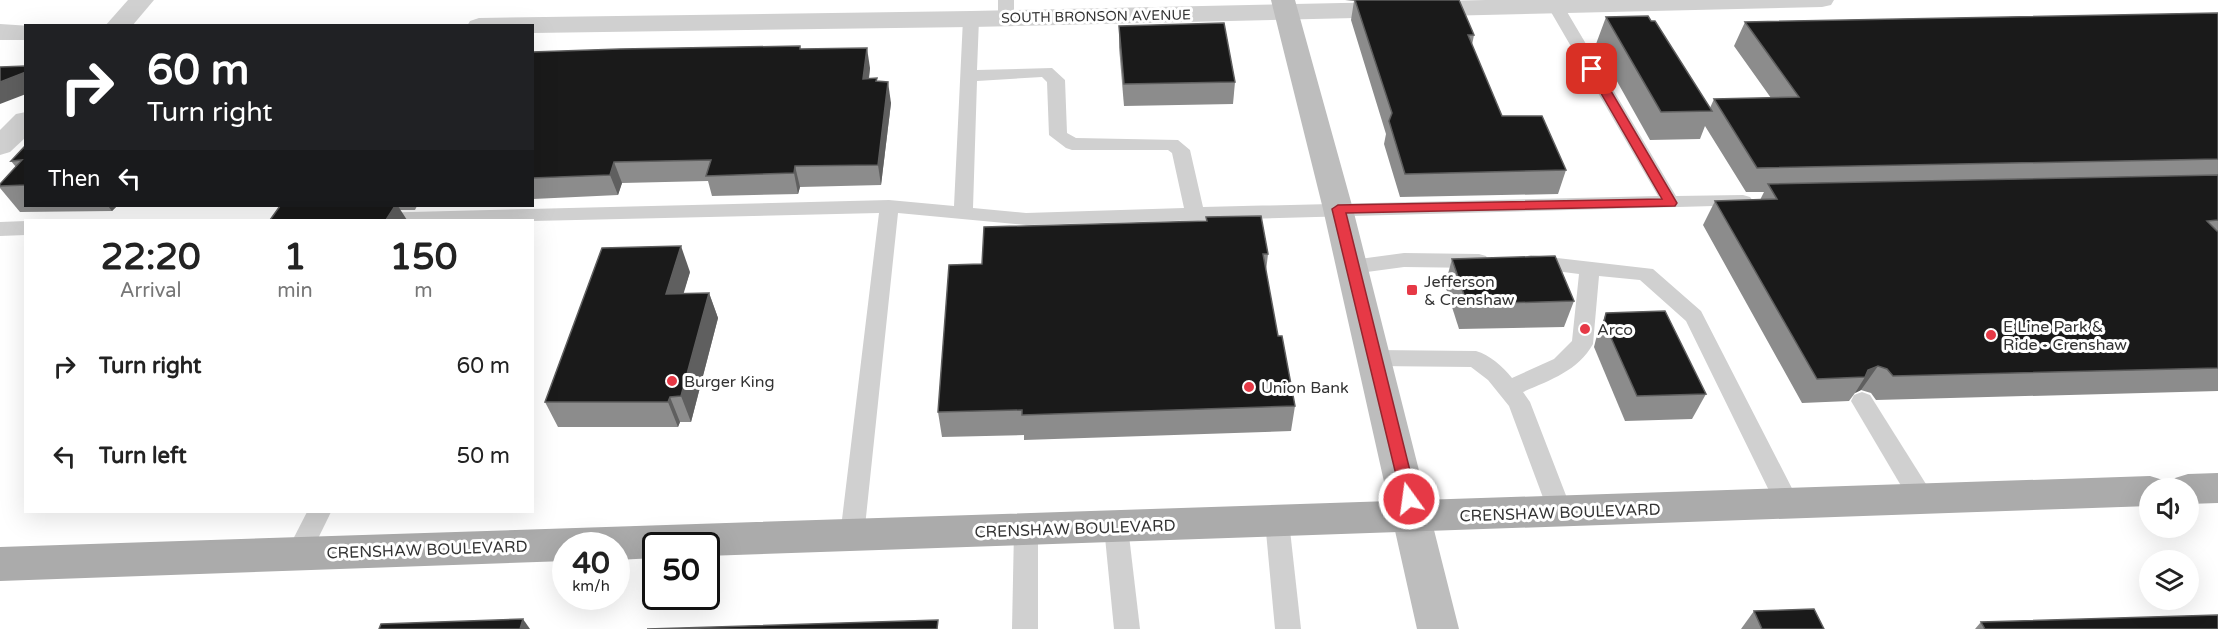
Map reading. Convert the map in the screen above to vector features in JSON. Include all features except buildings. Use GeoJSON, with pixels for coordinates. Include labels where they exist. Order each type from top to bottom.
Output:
{"type":"FeatureCollection","features":[{"type":"Feature","properties":{"kind":"main road"},"geometry":{"type":"LineString","coordinates":[[1284,6],[1375,358],[1438,629]]}},
{"type":"Feature","properties":{"kind":"main road"},"geometry":{"type":"LineString","coordinates":[[2199,489],[2218,488]]}},
{"type":"Feature","properties":{"kind":"main road","name":"CRENSHAW BOULEVARD"},"geometry":{"type":"LineString","coordinates":[[0,564],[2139,490]]}},
{"type":"Feature","properties":{"kind":"street"},"geometry":{"type":"LineString","coordinates":[[119,24],[142,0]]}},
{"type":"Feature","properties":{"kind":"street","name":"SOUTH BRONSON AVENUE"},"geometry":{"type":"LineString","coordinates":[[534,25],[971,19],[1006,9],[1822,0]]}},
{"type":"Feature","properties":{"kind":"street"},"geometry":{"type":"LineString","coordinates":[[0,32],[24,32]]}},
{"type":"Feature","properties":{"kind":"street"},"geometry":{"type":"LineString","coordinates":[[0,146],[24,122]]}},
{"type":"Feature","properties":{"kind":"lane"},"geometry":{"type":"LineString","coordinates":[[1554,4],[1671,203]]}},
{"type":"Feature","properties":{"kind":"lane"},"geometry":{"type":"LineString","coordinates":[[963,214],[971,19]]}},
{"type":"Feature","properties":{"kind":"lane"},"geometry":{"type":"LineString","coordinates":[[967,76],[1046,72],[1056,80],[1058,135],[1072,144],[1172,144],[1181,150],[1195,213]]}},
{"type":"Feature","properties":{"kind":"lane"},"geometry":{"type":"LineString","coordinates":[[465,219],[889,206],[1026,219],[1338,209],[1766,201]]}},
{"type":"Feature","properties":{"kind":"lane"},"geometry":{"type":"LineString","coordinates":[[852,536],[889,206]]}},
{"type":"Feature","properties":{"kind":"lane"},"geometry":{"type":"LineString","coordinates":[[0,229],[24,228]]}},
{"type":"Feature","properties":{"kind":"lane"},"geometry":{"type":"LineString","coordinates":[[1352,267],[1404,260],[1539,262],[1646,274],[1694,316],[1788,504]]}},
{"type":"Feature","properties":{"kind":"lane"},"geometry":{"type":"LineString","coordinates":[[1508,389],[1562,365],[1582,344],[1590,267]]}},
{"type":"Feature","properties":{"kind":"lane"},"geometry":{"type":"LineString","coordinates":[[1375,358],[1476,359],[1496,374],[1519,402],[1560,511]]}},
{"type":"Feature","properties":{"kind":"lane"},"geometry":{"type":"LineString","coordinates":[[1862,401],[1922,499]]}},
{"type":"Feature","properties":{"kind":"lane"},"geometry":{"type":"LineString","coordinates":[[298,553],[318,513]]}},
{"type":"Feature","properties":{"kind":"lane"},"geometry":{"type":"LineString","coordinates":[[1277,521],[1288,629]]}},
{"type":"Feature","properties":{"kind":"lane"},"geometry":{"type":"LineString","coordinates":[[1116,527],[1127,629]]}},
{"type":"Feature","properties":{"kind":"lane"},"geometry":{"type":"LineString","coordinates":[[1025,629],[1026,530]]}},
{"type":"Feature","properties":{"kind":"place","name":"Jefferson & Crenshaw"},"geometry":{"type":"Point","coordinates":[1412,290]}},
{"type":"Feature","properties":{"kind":"place","name":"Arco"},"geometry":{"type":"Point","coordinates":[1585,329]}},
{"type":"Feature","properties":{"kind":"place","name":"E Line Park & Ride - Crenshaw"},"geometry":{"type":"Point","coordinates":[1991,335]}},
{"type":"Feature","properties":{"kind":"place","name":"Burger King"},"geometry":{"type":"Point","coordinates":[672,381]}},
{"type":"Feature","properties":{"kind":"place","name":"Union Bank"},"geometry":{"type":"Point","coordinates":[1249,387]}},
{"type":"Feature","properties":{"kind":"route"},"geometry":{"type":"LineString","coordinates":[[1409,499],[1338,209],[1671,203],[1592,69]]}}]}
